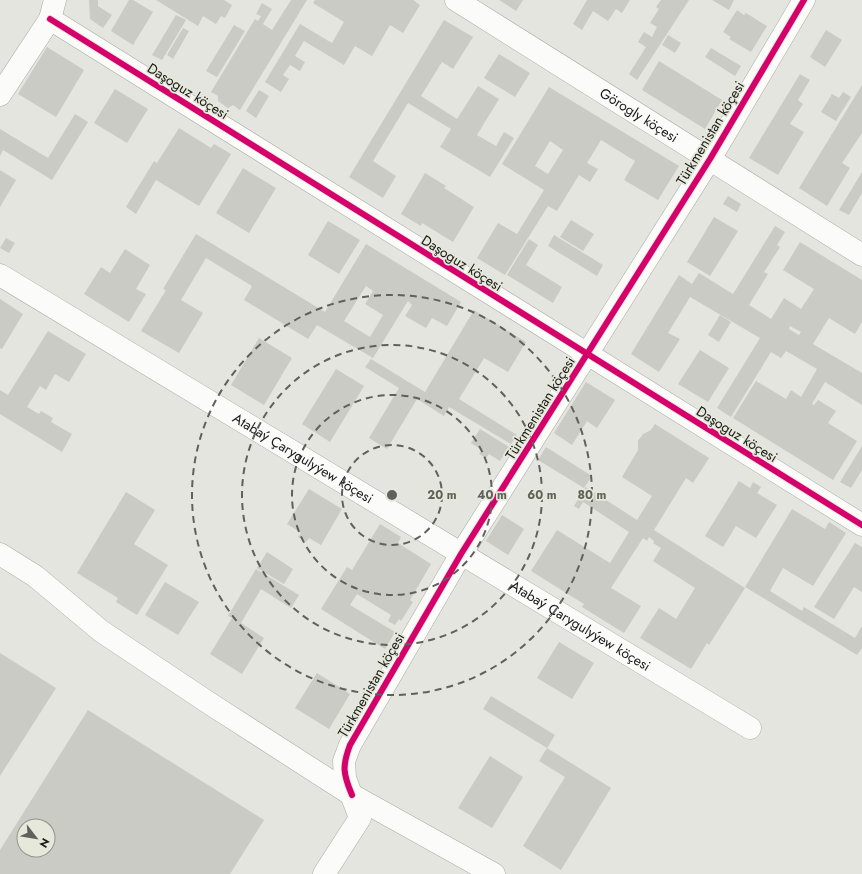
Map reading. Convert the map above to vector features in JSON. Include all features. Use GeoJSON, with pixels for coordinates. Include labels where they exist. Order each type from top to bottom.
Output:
{"type":"FeatureCollection","features":[{"type":"Feature","properties":{"kind":"street","name":"Görogly köçesi"},"geometry":{"type":"LineString","coordinates":[[456,0],[862,255]]}},
{"type":"Feature","properties":{"kind":"street","name":"Türkmenistan köçesi"},"geometry":{"type":"LineString","coordinates":[[324,874],[360,818],[345,778],[344,761],[350,745],[461,554],[588,355],[710,159],[804,0]]}},
{"type":"Feature","properties":{"kind":"street"},"geometry":{"type":"LineString","coordinates":[[0,95],[53,5]]}},
{"type":"Feature","properties":{"kind":"street","name":"Daşoguz köçesi"},"geometry":{"type":"LineString","coordinates":[[53,5],[588,355],[862,525]]}},
{"type":"Feature","properties":{"kind":"street","name":"Atabaý Çarygulyýew köçesi"},"geometry":{"type":"LineString","coordinates":[[0,275],[750,728]]}},
{"type":"Feature","properties":{"kind":"street"},"geometry":{"type":"LineString","coordinates":[[0,554],[35,576],[101,631],[212,705],[352,795],[494,874]]}},
{"type":"Feature","properties":{"kind":"building"},"geometry":{"type":"Polygon","coordinates":[[[89,0],[98,0],[98,6],[112,15],[103,28],[90,19],[89,0]]]}},
{"type":"Feature","properties":{"kind":"building"},"geometry":{"type":"Polygon","coordinates":[[[129,0],[133,0],[153,12],[133,45],[111,31],[129,0]]]}},
{"type":"Feature","properties":{"kind":"building"},"geometry":{"type":"Polygon","coordinates":[[[156,0],[224,0],[232,5],[225,18],[221,16],[216,24],[203,16],[198,26],[156,0]]]}},
{"type":"Feature","properties":{"kind":"building"},"geometry":{"type":"Polygon","coordinates":[[[291,0],[307,0],[240,110],[233,105],[228,108],[218,101],[218,96],[211,92],[255,19],[258,21],[261,16],[256,14],[262,3],[272,9],[263,24],[272,30],[291,0]]]}},
{"type":"Feature","properties":{"kind":"building"},"geometry":{"type":"Polygon","coordinates":[[[315,0],[413,0],[420,5],[403,33],[390,25],[372,56],[355,46],[344,65],[304,41],[295,56],[305,62],[300,71],[290,65],[283,75],[289,79],[281,92],[265,82],[300,24],[332,43],[344,22],[313,3],[315,0]]]}},
{"type":"Feature","properties":{"kind":"building"},"geometry":{"type":"Polygon","coordinates":[[[499,0],[523,0],[516,11],[499,0]]]}},
{"type":"Feature","properties":{"kind":"building"},"geometry":{"type":"Polygon","coordinates":[[[587,0],[630,0],[622,13],[616,9],[608,21],[593,11],[582,30],[573,24],[587,0]]]}},
{"type":"Feature","properties":{"kind":"building"},"geometry":{"type":"Polygon","coordinates":[[[661,0],[689,0],[637,80],[629,74],[646,47],[638,42],[644,32],[652,37],[657,27],[650,23],[659,9],[656,7],[661,0]]]}},
{"type":"Feature","properties":{"kind":"building"},"geometry":{"type":"Polygon","coordinates":[[[712,0],[734,0],[729,10],[712,0]]]}},
{"type":"Feature","properties":{"kind":"building"},"geometry":{"type":"Polygon","coordinates":[[[737,10],[744,15],[746,13],[767,26],[751,52],[729,39],[731,37],[723,32],[737,10]]]}},
{"type":"Feature","properties":{"kind":"building"},"geometry":{"type":"Polygon","coordinates":[[[176,15],[186,20],[162,60],[152,55],[176,15]]]}},
{"type":"Feature","properties":{"kind":"building"},"geometry":{"type":"Polygon","coordinates":[[[444,20],[473,37],[453,69],[442,62],[421,96],[457,119],[478,86],[499,99],[477,135],[496,146],[504,132],[514,138],[490,177],[440,147],[451,129],[408,103],[373,161],[396,176],[383,198],[349,177],[444,20]]]}},
{"type":"Feature","properties":{"kind":"building"},"geometry":{"type":"Polygon","coordinates":[[[234,25],[245,31],[217,77],[206,71],[234,25]]]}},
{"type":"Feature","properties":{"kind":"building"},"geometry":{"type":"Polygon","coordinates":[[[183,28],[189,31],[173,59],[167,55],[183,28]]]}},
{"type":"Feature","properties":{"kind":"building"},"geometry":{"type":"Polygon","coordinates":[[[826,30],[842,40],[825,67],[810,57],[826,30]]]}},
{"type":"Feature","properties":{"kind":"building"},"geometry":{"type":"Polygon","coordinates":[[[668,35],[681,43],[675,53],[662,45],[668,35]]]}},
{"type":"Feature","properties":{"kind":"building"},"geometry":{"type":"Polygon","coordinates":[[[47,47],[84,70],[56,117],[18,94],[47,47]]]}},
{"type":"Feature","properties":{"kind":"building"},"geometry":{"type":"Polygon","coordinates":[[[711,48],[741,66],[735,76],[705,57],[711,48]]]}},
{"type":"Feature","properties":{"kind":"building"},"geometry":{"type":"Polygon","coordinates":[[[499,54],[530,73],[515,97],[484,78],[499,54]]]}},
{"type":"Feature","properties":{"kind":"building"},"geometry":{"type":"Polygon","coordinates":[[[659,61],[722,100],[705,129],[642,90],[659,61]]]}},
{"type":"Feature","properties":{"kind":"building"},"geometry":{"type":"Polygon","coordinates":[[[800,74],[810,80],[798,100],[803,104],[790,124],[804,132],[778,175],[749,158],[800,74]]]}},
{"type":"Feature","properties":{"kind":"building"},"geometry":{"type":"Polygon","coordinates":[[[862,85],[862,133],[842,163],[850,168],[827,206],[799,188],[862,85]]]}},
{"type":"Feature","properties":{"kind":"building"},"geometry":{"type":"Polygon","coordinates":[[[549,87],[679,166],[658,200],[624,180],[635,161],[601,140],[587,163],[598,169],[590,182],[579,175],[557,211],[548,206],[505,275],[477,258],[498,223],[517,234],[544,190],[502,164],[549,87]],[[550,141],[535,166],[548,174],[563,150],[550,141]]]}},
{"type":"Feature","properties":{"kind":"building"},"geometry":{"type":"Polygon","coordinates":[[[115,89],[148,109],[127,143],[94,123],[115,89]]]}},
{"type":"Feature","properties":{"kind":"building"},"geometry":{"type":"Polygon","coordinates":[[[259,90],[269,96],[256,118],[246,111],[259,90]]]}},
{"type":"Feature","properties":{"kind":"building"},"geometry":{"type":"Polygon","coordinates":[[[843,92],[851,97],[836,121],[821,112],[832,94],[839,98],[843,92]]]}},
{"type":"Feature","properties":{"kind":"building"},"geometry":{"type":"Polygon","coordinates":[[[75,114],[88,122],[52,180],[3,150],[0,156],[0,129],[48,158],[75,114]]]}},
{"type":"Feature","properties":{"kind":"building"},"geometry":{"type":"Polygon","coordinates":[[[179,128],[211,148],[214,144],[231,154],[199,206],[156,180],[136,214],[126,207],[154,161],[157,163],[179,128]]]}},
{"type":"Feature","properties":{"kind":"building"},"geometry":{"type":"Polygon","coordinates":[[[243,168],[276,188],[249,233],[216,213],[243,168]]]}},
{"type":"Feature","properties":{"kind":"building"},"geometry":{"type":"Polygon","coordinates":[[[0,170],[16,180],[0,207],[0,170]]]}},
{"type":"Feature","properties":{"kind":"building"},"geometry":{"type":"Polygon","coordinates":[[[862,172],[862,193],[849,215],[839,210],[862,172]]]}},
{"type":"Feature","properties":{"kind":"building"},"geometry":{"type":"Polygon","coordinates":[[[425,173],[446,186],[444,188],[474,207],[453,242],[422,223],[421,226],[401,214],[425,173]]]}},
{"type":"Feature","properties":{"kind":"building"},"geometry":{"type":"Polygon","coordinates":[[[728,196],[741,204],[737,212],[723,204],[728,196]]]}},
{"type":"Feature","properties":{"kind":"building"},"geometry":{"type":"Polygon","coordinates":[[[714,217],[738,231],[710,276],[687,262],[714,217]]]}},
{"type":"Feature","properties":{"kind":"building"},"geometry":{"type":"Polygon","coordinates":[[[571,220],[594,234],[583,251],[560,237],[571,220]]]}},
{"type":"Feature","properties":{"kind":"building"},"geometry":{"type":"Polygon","coordinates":[[[328,221],[360,240],[339,274],[308,255],[328,221]]]}},
{"type":"Feature","properties":{"kind":"building"},"geometry":{"type":"Polygon","coordinates":[[[775,226],[785,232],[777,245],[780,247],[764,272],[768,274],[749,305],[771,319],[784,298],[801,309],[814,289],[783,270],[800,242],[862,280],[862,322],[855,334],[829,318],[813,344],[862,373],[862,405],[825,382],[812,404],[814,405],[818,400],[836,411],[828,423],[857,441],[833,480],[733,418],[756,381],[786,399],[791,390],[801,397],[817,369],[786,351],[781,358],[771,352],[731,417],[717,408],[760,338],[690,297],[668,333],[680,339],[659,372],[631,354],[679,275],[692,284],[699,273],[733,294],[775,226]],[[790,326],[789,329],[799,335],[801,332],[790,326]]]}},
{"type":"Feature","properties":{"kind":"building"},"geometry":{"type":"Polygon","coordinates":[[[196,234],[325,312],[366,244],[461,302],[447,326],[432,318],[426,328],[405,316],[412,305],[408,301],[373,358],[317,325],[308,339],[244,300],[252,286],[206,258],[181,300],[203,313],[179,353],[141,331],[166,290],[163,289],[196,234]],[[366,286],[344,321],[370,337],[383,315],[365,304],[373,291],[366,286]]]}},
{"type":"Feature","properties":{"kind":"building"},"geometry":{"type":"Polygon","coordinates":[[[554,235],[603,265],[597,276],[548,246],[554,235]]]}},
{"type":"Feature","properties":{"kind":"building"},"geometry":{"type":"Polygon","coordinates":[[[6,238],[15,243],[9,253],[0,248],[6,238]]]}},
{"type":"Feature","properties":{"kind":"building"},"geometry":{"type":"Polygon","coordinates":[[[529,239],[538,245],[526,265],[562,287],[553,303],[507,275],[529,239]]]}},
{"type":"Feature","properties":{"kind":"building"},"geometry":{"type":"Polygon","coordinates":[[[125,249],[150,265],[136,289],[146,294],[129,322],[84,294],[101,267],[110,273],[125,249]]]}},
{"type":"Feature","properties":{"kind":"building"},"geometry":{"type":"Polygon","coordinates":[[[0,299],[23,314],[2,349],[0,348],[0,299]]]}},
{"type":"Feature","properties":{"kind":"building"},"geometry":{"type":"Polygon","coordinates":[[[474,310],[526,342],[508,372],[484,358],[459,399],[517,435],[511,444],[449,407],[444,416],[417,399],[387,449],[369,438],[399,388],[365,367],[371,359],[425,392],[474,310]]]}},
{"type":"Feature","properties":{"kind":"building"},"geometry":{"type":"Polygon","coordinates":[[[720,315],[731,322],[719,342],[708,335],[720,315]]]}},
{"type":"Feature","properties":{"kind":"building"},"geometry":{"type":"Polygon","coordinates":[[[48,331],[86,354],[69,382],[55,374],[46,390],[40,386],[27,407],[39,414],[41,411],[53,418],[51,422],[72,434],[62,452],[0,414],[0,390],[8,395],[48,331]]]}},
{"type":"Feature","properties":{"kind":"building"},"geometry":{"type":"Polygon","coordinates":[[[259,338],[292,358],[264,405],[231,385],[259,338]]]}},
{"type":"Feature","properties":{"kind":"building"},"geometry":{"type":"Polygon","coordinates":[[[700,350],[729,368],[708,402],[678,384],[700,350]]]}},
{"type":"Feature","properties":{"kind":"building"},"geometry":{"type":"Polygon","coordinates":[[[336,369],[364,386],[330,442],[302,424],[336,369]]]}},
{"type":"Feature","properties":{"kind":"building"},"geometry":{"type":"Polygon","coordinates":[[[586,382],[615,400],[597,428],[587,421],[572,445],[554,433],[586,382]]]}},
{"type":"Feature","properties":{"kind":"building"},"geometry":{"type":"Polygon","coordinates":[[[655,424],[709,458],[693,483],[686,478],[654,530],[745,588],[709,645],[707,643],[691,669],[640,638],[659,608],[676,619],[695,588],[653,561],[661,548],[653,543],[654,541],[649,537],[647,541],[643,538],[611,588],[641,606],[624,633],[582,607],[584,604],[531,571],[557,530],[610,563],[629,532],[583,502],[579,509],[574,506],[586,487],[637,520],[652,496],[622,477],[638,450],[638,441],[643,434],[651,430],[655,424]]]}},
{"type":"Feature","properties":{"kind":"building"},"geometry":{"type":"Polygon","coordinates":[[[480,429],[509,447],[500,461],[489,454],[486,458],[479,454],[482,450],[471,443],[480,429]]]}},
{"type":"Feature","properties":{"kind":"building"},"geometry":{"type":"Polygon","coordinates":[[[862,446],[862,470],[851,488],[840,482],[862,446]]]}},
{"type":"Feature","properties":{"kind":"building"},"geometry":{"type":"Polygon","coordinates":[[[546,447],[592,476],[584,488],[538,460],[546,447]]]}},
{"type":"Feature","properties":{"kind":"building"},"geometry":{"type":"Polygon","coordinates":[[[739,481],[750,488],[753,482],[761,487],[757,493],[777,505],[756,538],[736,526],[723,547],[705,536],[739,481]]]}},
{"type":"Feature","properties":{"kind":"building"},"geometry":{"type":"Polygon","coordinates":[[[309,489],[342,509],[321,545],[309,538],[306,542],[298,537],[301,533],[287,524],[309,489]]]}},
{"type":"Feature","properties":{"kind":"building"},"geometry":{"type":"Polygon","coordinates":[[[126,492],[155,510],[134,544],[168,565],[137,615],[116,602],[118,598],[77,573],[126,492]]]}},
{"type":"Feature","properties":{"kind":"building"},"geometry":{"type":"Polygon","coordinates":[[[792,509],[825,529],[829,522],[846,533],[813,586],[783,568],[770,591],[802,611],[804,607],[855,638],[862,626],[862,648],[857,655],[745,587],[792,509]]]}},
{"type":"Feature","properties":{"kind":"building"},"geometry":{"type":"Polygon","coordinates":[[[502,515],[524,529],[508,555],[486,541],[502,515]]]}},
{"type":"Feature","properties":{"kind":"building"},"geometry":{"type":"Polygon","coordinates":[[[380,524],[401,537],[398,543],[431,564],[410,600],[413,602],[401,621],[399,619],[395,625],[388,621],[391,615],[357,594],[350,605],[395,632],[385,649],[321,609],[347,567],[352,570],[380,524]]]}},
{"type":"Feature","properties":{"kind":"building"},"geometry":{"type":"Polygon","coordinates":[[[855,543],[862,547],[862,592],[854,587],[834,619],[814,607],[855,543]]]}},
{"type":"Feature","properties":{"kind":"building"},"geometry":{"type":"Polygon","coordinates":[[[267,552],[293,569],[284,584],[257,568],[267,552]]]}},
{"type":"Feature","properties":{"kind":"building"},"geometry":{"type":"Polygon","coordinates":[[[256,569],[299,595],[291,608],[261,589],[241,623],[264,638],[242,674],[210,654],[232,618],[228,616],[256,569]]]}},
{"type":"Feature","properties":{"kind":"building"},"geometry":{"type":"Polygon","coordinates":[[[165,582],[199,602],[178,635],[145,615],[165,582]]]}},
{"type":"Feature","properties":{"kind":"building"},"geometry":{"type":"Polygon","coordinates":[[[559,642],[594,663],[572,699],[537,678],[559,642]]]}},
{"type":"Feature","properties":{"kind":"building"},"geometry":{"type":"Polygon","coordinates":[[[0,653],[56,688],[0,776],[0,653]]]}},
{"type":"Feature","properties":{"kind":"building"},"geometry":{"type":"Polygon","coordinates":[[[317,673],[350,694],[329,729],[295,708],[317,673]]]}},
{"type":"Feature","properties":{"kind":"building"},"geometry":{"type":"Polygon","coordinates":[[[491,696],[555,735],[547,748],[483,709],[491,696]]]}},
{"type":"Feature","properties":{"kind":"building"},"geometry":{"type":"Polygon","coordinates":[[[88,710],[264,820],[230,874],[0,874],[0,850],[16,825],[16,858],[56,858],[56,818],[20,818],[88,710]]]}},
{"type":"Feature","properties":{"kind":"building"},"geometry":{"type":"Polygon","coordinates":[[[547,748],[611,788],[561,870],[523,846],[565,777],[539,761],[547,748]]]}},
{"type":"Feature","properties":{"kind":"building"},"geometry":{"type":"Polygon","coordinates":[[[490,756],[523,777],[492,828],[458,808],[490,756]]]}},
{"type":"Feature","properties":{"kind":"cycle path"},"geometry":{"type":"LineString","coordinates":[[352,795],[345,775],[345,765],[350,745],[461,554],[710,159],[804,0]]}},
{"type":"Feature","properties":{"kind":"cycle path"},"geometry":{"type":"LineString","coordinates":[[50,19],[862,525]]}}]}
